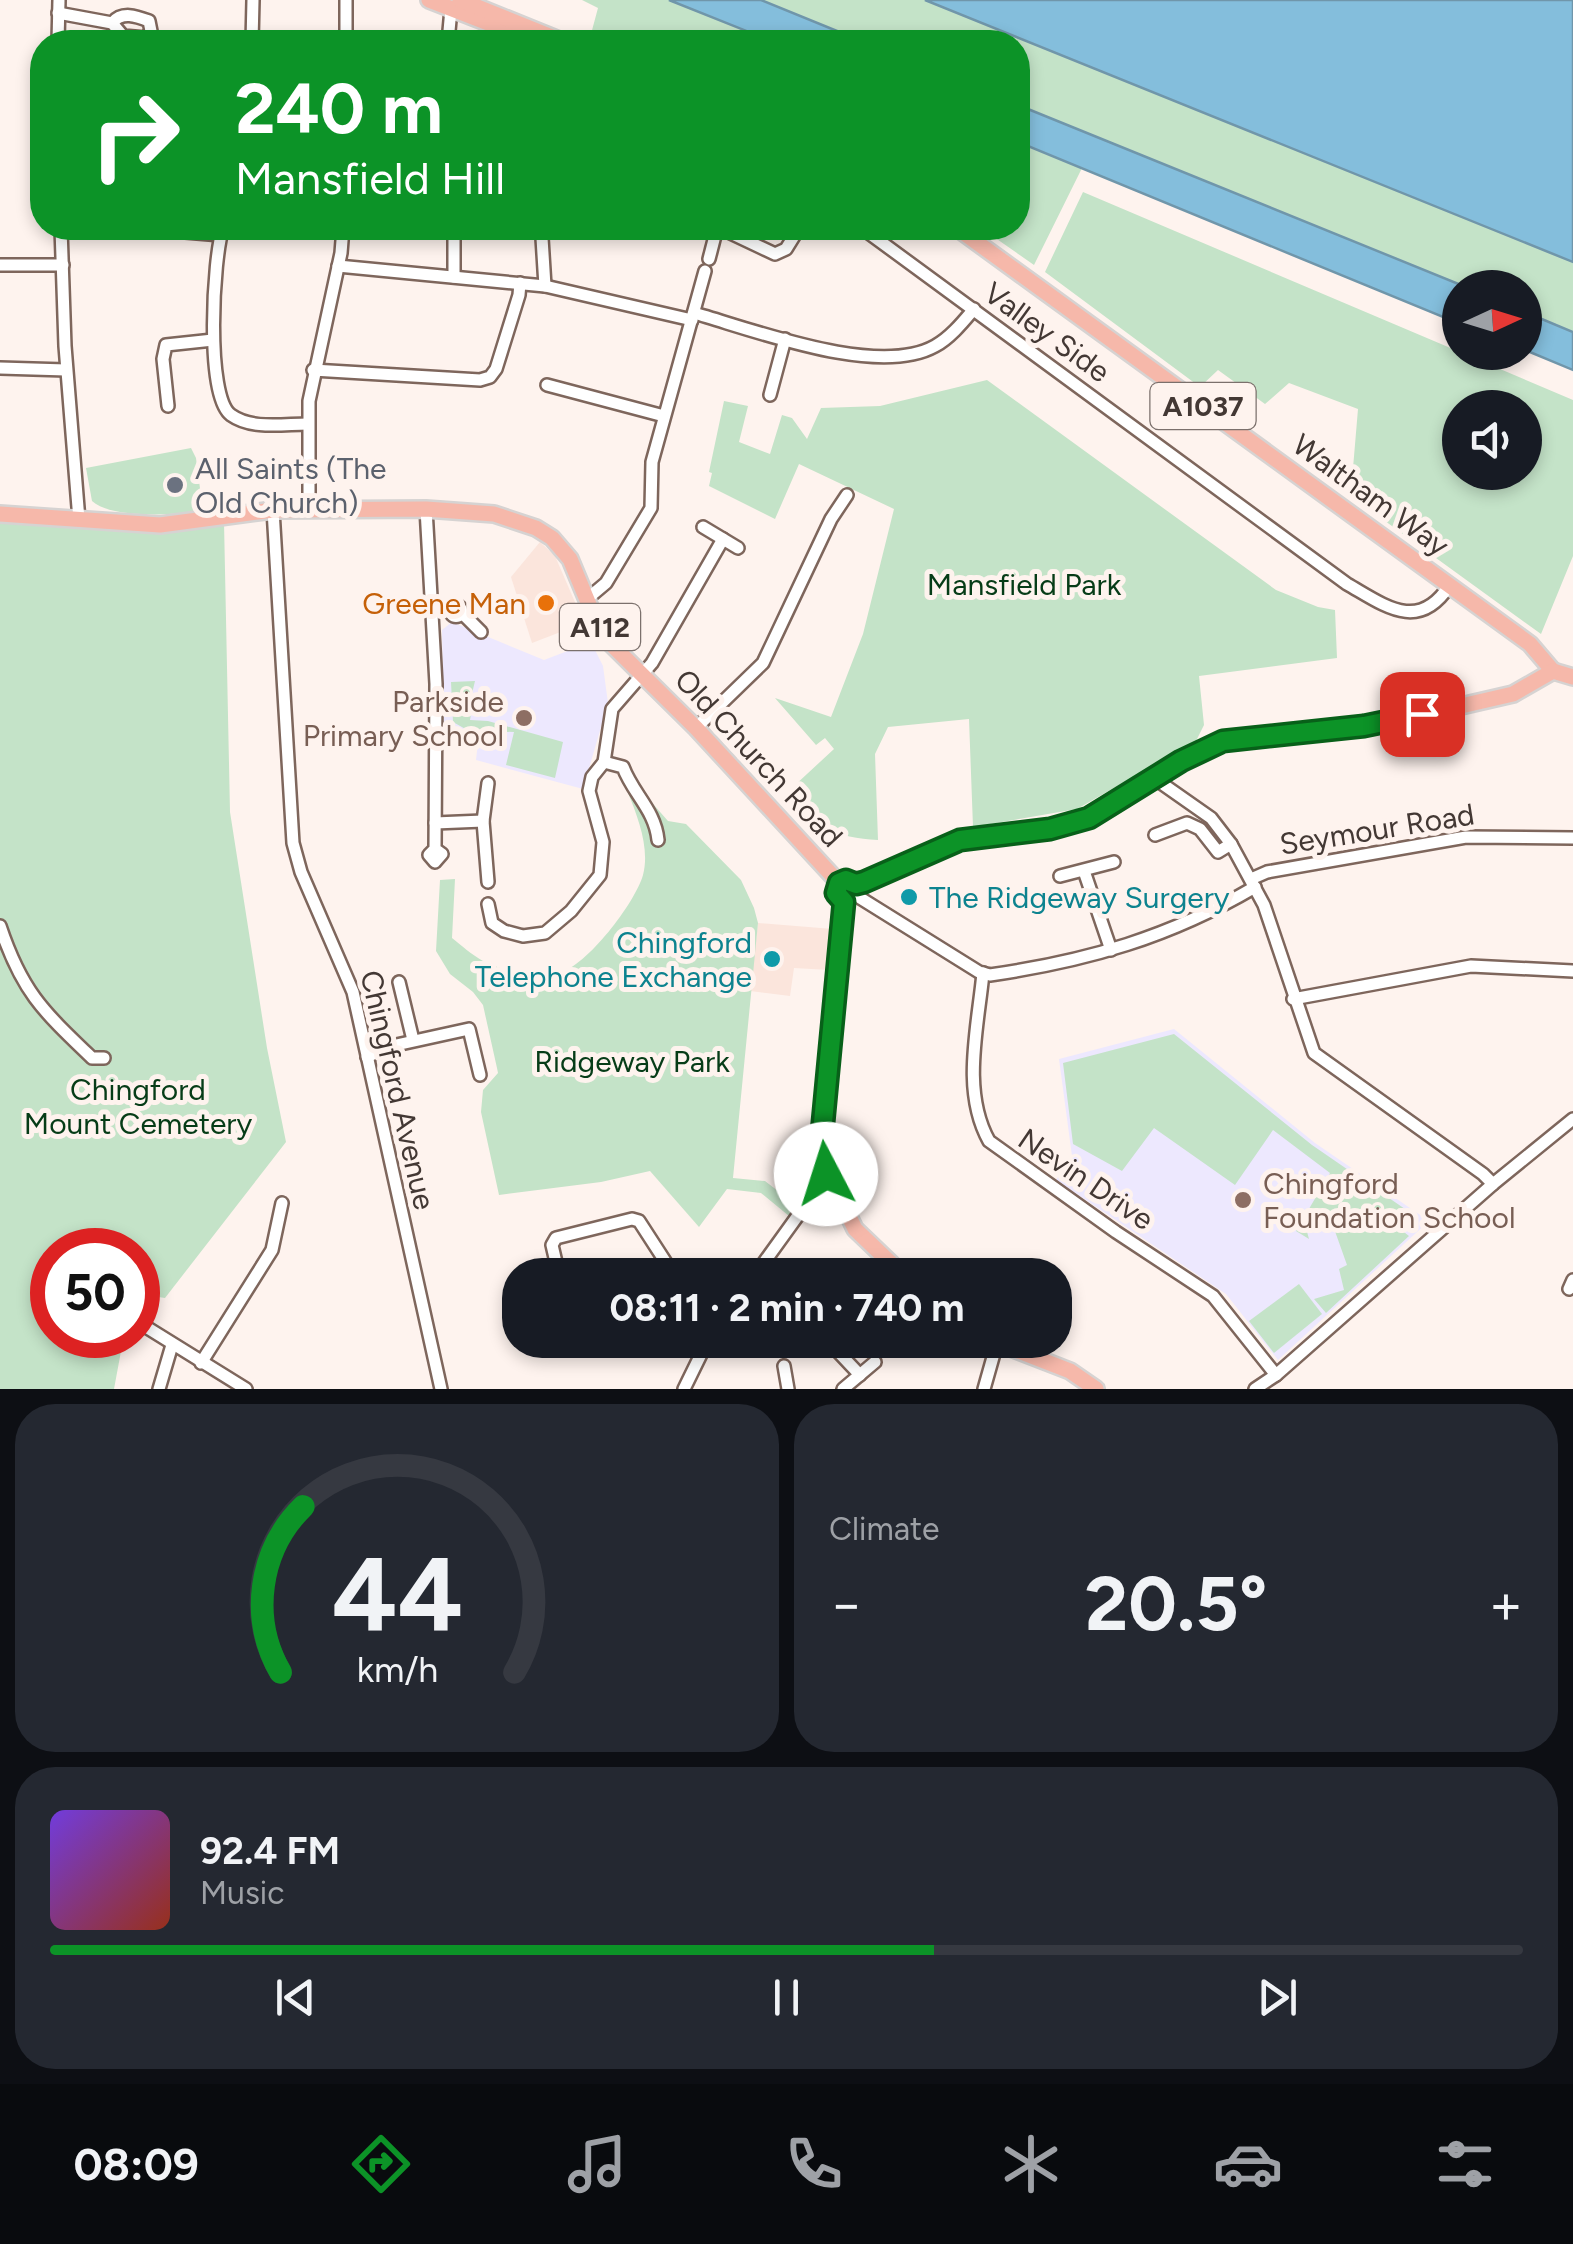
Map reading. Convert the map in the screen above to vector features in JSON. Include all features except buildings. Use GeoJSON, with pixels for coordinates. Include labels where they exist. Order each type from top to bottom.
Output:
{"type":"FeatureCollection","features":[{"type":"Feature","properties":{"kind":"main road"},"geometry":{"type":"LineString","coordinates":[[429,0],[456,4],[514,30]]}},
{"type":"Feature","properties":{"kind":"main road","name":"Waltham Way"},"geometry":{"type":"LineString","coordinates":[[973,240],[1530,644],[1553,671]]}},
{"type":"Feature","properties":{"kind":"main road","name":"Old Church Road"},"geometry":{"type":"LineString","coordinates":[[0,514],[160,525],[273,510],[426,508],[485,512],[536,528],[552,538],[570,558],[610,643],[849,891]]}},
{"type":"Feature","properties":{"kind":"main road"},"geometry":{"type":"LineString","coordinates":[[885,1258],[855,1229],[826,1174],[822,1133],[849,891],[960,840],[1077,822],[1223,741],[1364,726],[1513,694],[1553,671],[1573,677]]}},
{"type":"Feature","properties":{"kind":"main road"},"geometry":{"type":"LineString","coordinates":[[1038,1358],[1070,1370],[1096,1389]]}},
{"type":"Feature","properties":{"kind":"street"},"geometry":{"type":"LineString","coordinates":[[252,30],[253,0]]}},
{"type":"Feature","properties":{"kind":"street"},"geometry":{"type":"LineString","coordinates":[[346,0],[346,30]]}},
{"type":"Feature","properties":{"kind":"street"},"geometry":{"type":"LineString","coordinates":[[451,30],[456,4]]}},
{"type":"Feature","properties":{"kind":"street"},"geometry":{"type":"LineString","coordinates":[[58,6],[112,23]]}},
{"type":"Feature","properties":{"kind":"street"},"geometry":{"type":"LineString","coordinates":[[62,240],[66,370],[78,520]]}},
{"type":"Feature","properties":{"kind":"street"},"geometry":{"type":"LineString","coordinates":[[221,240],[213,340],[220,396],[231,415],[250,423],[307,424]]}},
{"type":"Feature","properties":{"kind":"street"},"geometry":{"type":"LineString","coordinates":[[309,509],[307,424],[313,370],[341,240]]}},
{"type":"Feature","properties":{"kind":"street"},"geometry":{"type":"LineString","coordinates":[[454,240],[454,277]]}},
{"type":"Feature","properties":{"kind":"street"},"geometry":{"type":"LineString","coordinates":[[542,240],[545,286]]}},
{"type":"Feature","properties":{"kind":"street"},"geometry":{"type":"LineString","coordinates":[[587,599],[602,589],[651,508],[651,468],[715,240]]}},
{"type":"Feature","properties":{"kind":"street"},"geometry":{"type":"LineString","coordinates":[[745,240],[775,254],[786,249],[792,240]]}},
{"type":"Feature","properties":{"kind":"street","name":"Valley Side"},"geometry":{"type":"LineString","coordinates":[[879,240],[1347,584],[1401,610],[1417,613],[1431,608],[1449,586]]}},
{"type":"Feature","properties":{"kind":"street"},"geometry":{"type":"LineString","coordinates":[[0,265],[62,265]]}},
{"type":"Feature","properties":{"kind":"street"},"geometry":{"type":"LineString","coordinates":[[338,266],[545,286],[693,316],[849,354],[904,355],[934,347],[974,309]]}},
{"type":"Feature","properties":{"kind":"street"},"geometry":{"type":"LineString","coordinates":[[313,370],[485,379],[496,370],[520,296],[520,283]]}},
{"type":"Feature","properties":{"kind":"street"},"geometry":{"type":"LineString","coordinates":[[160,331],[166,345],[163,359],[168,406]]}},
{"type":"Feature","properties":{"kind":"street"},"geometry":{"type":"LineString","coordinates":[[770,395],[785,339]]}},
{"type":"Feature","properties":{"kind":"street"},"geometry":{"type":"LineString","coordinates":[[166,345],[213,340]]}},
{"type":"Feature","properties":{"kind":"street"},"geometry":{"type":"LineString","coordinates":[[0,368],[66,370]]}},
{"type":"Feature","properties":{"kind":"street"},"geometry":{"type":"LineString","coordinates":[[547,384],[664,416]]}},
{"type":"Feature","properties":{"kind":"street"},"geometry":{"type":"LineString","coordinates":[[696,728],[763,663],[831,519],[848,494]]}},
{"type":"Feature","properties":{"kind":"street"},"geometry":{"type":"LineString","coordinates":[[426,508],[436,684],[436,848]]}},
{"type":"Feature","properties":{"kind":"street","name":"Chingford Avenue"},"geometry":{"type":"LineString","coordinates":[[273,510],[293,843],[301,872],[349,979],[441,1389]]}},
{"type":"Feature","properties":{"kind":"street"},"geometry":{"type":"LineString","coordinates":[[703,527],[738,548]]}},
{"type":"Feature","properties":{"kind":"street"},"geometry":{"type":"LineString","coordinates":[[488,904],[492,923],[504,931],[523,936],[545,933],[571,912],[593,884],[602,866],[603,842],[589,791],[592,778],[604,762],[612,709],[643,675],[723,539]]}},
{"type":"Feature","properties":{"kind":"street"},"geometry":{"type":"LineString","coordinates":[[432,608],[456,612],[482,632]]}},
{"type":"Feature","properties":{"kind":"street"},"geometry":{"type":"LineString","coordinates":[[604,762],[623,767],[648,807],[658,840]]}},
{"type":"Feature","properties":{"kind":"street"},"geometry":{"type":"LineString","coordinates":[[1154,778],[1212,818],[1231,844],[1253,883],[1316,1056],[1492,1184]]}},
{"type":"Feature","properties":{"kind":"street"},"geometry":{"type":"LineString","coordinates":[[488,784],[482,821],[488,882]]}},
{"type":"Feature","properties":{"kind":"street"},"geometry":{"type":"LineString","coordinates":[[436,823],[482,821]]}},
{"type":"Feature","properties":{"kind":"street"},"geometry":{"type":"LineString","coordinates":[[1154,835],[1181,824],[1193,824],[1225,864]]}},
{"type":"Feature","properties":{"kind":"street","name":"Seymour Road"},"geometry":{"type":"LineString","coordinates":[[983,973],[1074,962],[1111,950],[1196,919],[1267,872],[1466,837],[1573,838]]}},
{"type":"Feature","properties":{"kind":"street"},"geometry":{"type":"LineString","coordinates":[[1218,852],[1231,844]]}},
{"type":"Feature","properties":{"kind":"street"},"geometry":{"type":"LineString","coordinates":[[1060,876],[1114,862]]}},
{"type":"Feature","properties":{"kind":"street"},"geometry":{"type":"LineString","coordinates":[[1084,871],[1111,950]]}},
{"type":"Feature","properties":{"kind":"street"},"geometry":{"type":"LineString","coordinates":[[849,891],[983,973]]}},
{"type":"Feature","properties":{"kind":"street"},"geometry":{"type":"LineString","coordinates":[[0,926],[14,968],[41,1009],[92,1058],[104,1058]]}},
{"type":"Feature","properties":{"kind":"street"},"geometry":{"type":"LineString","coordinates":[[1294,999],[1471,966],[1573,970]]}},
{"type":"Feature","properties":{"kind":"street","name":"Nevin Drive"},"geometry":{"type":"LineString","coordinates":[[983,973],[974,1092],[979,1120],[989,1141],[1037,1178],[1213,1296],[1276,1375]]}},
{"type":"Feature","properties":{"kind":"street"},"geometry":{"type":"LineString","coordinates":[[399,982],[413,1040]]}},
{"type":"Feature","properties":{"kind":"street"},"geometry":{"type":"LineString","coordinates":[[367,1057],[387,1047],[468,1028],[480,1075]]}},
{"type":"Feature","properties":{"kind":"street"},"geometry":{"type":"LineString","coordinates":[[1255,1389],[1573,1119]]}},
{"type":"Feature","properties":{"kind":"street"},"geometry":{"type":"LineString","coordinates":[[767,1258],[799,1214],[817,1180],[826,1174]]}},
{"type":"Feature","properties":{"kind":"street"},"geometry":{"type":"LineString","coordinates":[[202,1363],[272,1250],[282,1203]]}},
{"type":"Feature","properties":{"kind":"street"},"geometry":{"type":"LineString","coordinates":[[555,1258],[552,1245],[556,1238],[636,1219],[662,1258]]}},
{"type":"Feature","properties":{"kind":"street"},"geometry":{"type":"LineString","coordinates":[[160,1337],[246,1389]]}},
{"type":"Feature","properties":{"kind":"street"},"geometry":{"type":"LineString","coordinates":[[159,1389],[172,1345]]}},
{"type":"Feature","properties":{"kind":"street"},"geometry":{"type":"LineString","coordinates":[[684,1389],[699,1358]]}},
{"type":"Feature","properties":{"kind":"street"},"geometry":{"type":"LineString","coordinates":[[844,1358],[860,1375]]}},
{"type":"Feature","properties":{"kind":"street"},"geometry":{"type":"LineString","coordinates":[[984,1389],[990,1358]]}},
{"type":"Feature","properties":{"kind":"street"},"geometry":{"type":"LineString","coordinates":[[843,1389],[875,1362]]}},
{"type":"Feature","properties":{"kind":"street"},"geometry":{"type":"LineString","coordinates":[[784,1366],[788,1389]]}},
{"type":"Feature","properties":{"kind":"shaded area"},"geometry":{"type":"Polygon","coordinates":[[[540,542],[555,556],[584,623],[532,643],[511,577],[540,542]]]}},
{"type":"Feature","properties":{"kind":"shaded area","name":"Parkside Primary School"},"geometry":{"type":"Polygon","coordinates":[[[452,622],[544,660],[591,642],[603,666],[608,703],[583,789],[476,760],[478,742],[444,734],[442,630],[452,622]]]}},
{"type":"Feature","properties":{"kind":"shaded area"},"geometry":{"type":"Polygon","coordinates":[[[758,923],[833,929],[829,970],[794,968],[790,996],[750,991],[758,923]]]}},
{"type":"Feature","properties":{"kind":"shaded area","name":"Chingford Foundation School"},"geometry":{"type":"Polygon","coordinates":[[[1174,1029],[1315,1143],[1429,1221],[1278,1360],[1226,1294],[1056,1180],[1072,1156],[1059,1059],[1174,1029]]]}},
{"type":"Feature","properties":{"kind":"green space"},"geometry":{"type":"Polygon","coordinates":[[[582,0],[669,0],[744,30],[592,30],[598,8],[582,0]]]}},
{"type":"Feature","properties":{"kind":"green space"},"geometry":{"type":"Polygon","coordinates":[[[761,0],[925,0],[999,30],[835,30],[761,0]]]}},
{"type":"Feature","properties":{"kind":"green space"},"geometry":{"type":"Polygon","coordinates":[[[1030,42],[1573,262],[1573,332],[1542,319],[1542,270],[1442,270],[1442,277],[1030,110],[1030,42]]]}},
{"type":"Feature","properties":{"kind":"green space"},"geometry":{"type":"Polygon","coordinates":[[[1030,147],[1082,168],[1034,265],[998,240],[1030,240],[1030,147]]]}},
{"type":"Feature","properties":{"kind":"green space"},"geometry":{"type":"Polygon","coordinates":[[[1083,192],[1442,344],[1442,370],[1502,370],[1573,400],[1573,556],[1541,634],[1345,492],[1352,480],[1358,409],[1289,383],[1265,404],[1218,370],[1200,387],[1045,272],[1083,192]]]}},
{"type":"Feature","properties":{"kind":"green space","name":"Mansfield Park"},"geometry":{"type":"Polygon","coordinates":[[[987,380],[1276,590],[1335,610],[1337,658],[1199,676],[1204,725],[1196,741],[1077,809],[973,827],[969,719],[888,727],[875,754],[878,840],[837,833],[802,817],[780,799],[834,749],[825,738],[816,745],[775,698],[831,717],[863,634],[894,509],[799,464],[775,519],[709,486],[724,401],[748,406],[739,442],[770,454],[782,415],[792,418],[807,439],[821,408],[880,406],[987,380]]]}},
{"type":"Feature","properties":{"kind":"green space"},"geometry":{"type":"Polygon","coordinates":[[[191,448],[196,458],[203,511],[129,513],[92,501],[86,468],[191,448]]]}},
{"type":"Feature","properties":{"kind":"green space","name":"Chingford Mount Cemetery"},"geometry":{"type":"Polygon","coordinates":[[[224,522],[230,812],[267,1048],[286,1142],[165,1298],[160,1297],[160,1228],[30,1228],[30,1358],[120,1358],[114,1389],[0,1389],[0,523],[176,532],[224,522]]]}},
{"type":"Feature","properties":{"kind":"green space"},"geometry":{"type":"Polygon","coordinates":[[[475,681],[470,720],[488,721],[563,742],[555,778],[506,765],[514,732],[469,731],[453,722],[451,682],[475,681]]]}},
{"type":"Feature","properties":{"kind":"green space","name":"Ridgeway Park"},"geometry":{"type":"Polygon","coordinates":[[[639,788],[668,821],[686,824],[741,880],[754,908],[758,923],[733,1178],[765,1181],[796,1205],[789,1216],[761,1193],[727,1189],[699,1227],[650,1171],[601,1182],[499,1195],[481,1112],[483,1090],[498,1073],[483,1005],[450,974],[436,951],[440,880],[455,879],[452,938],[475,956],[500,968],[530,974],[559,973],[570,968],[608,932],[643,875],[644,844],[628,793],[639,788]]]}},
{"type":"Feature","properties":{"kind":"green space"},"geometry":{"type":"Polygon","coordinates":[[[1174,1034],[1312,1145],[1405,1209],[1387,1221],[1395,1232],[1400,1229],[1409,1236],[1326,1313],[1314,1299],[1344,1290],[1339,1269],[1347,1265],[1331,1220],[1306,1228],[1309,1239],[1296,1231],[1330,1173],[1273,1130],[1235,1185],[1154,1128],[1122,1171],[1073,1144],[1063,1063],[1174,1034]]]}},
{"type":"Feature","properties":{"kind":"green space"},"geometry":{"type":"Polygon","coordinates":[[[1299,1284],[1322,1314],[1274,1353],[1249,1321],[1299,1284]]]}},
{"type":"Feature","properties":{"kind":"water"},"geometry":{"type":"Polygon","coordinates":[[[669,0],[761,0],[835,30],[744,30],[669,0]]]}},
{"type":"Feature","properties":{"kind":"water"},"geometry":{"type":"Polygon","coordinates":[[[925,0],[1573,0],[1573,262],[1030,42],[1030,30],[999,30],[925,0]]]}},
{"type":"Feature","properties":{"kind":"water"},"geometry":{"type":"Polygon","coordinates":[[[1030,110],[1442,277],[1442,317],[1030,147],[1030,110]]]}},
{"type":"Feature","properties":{"kind":"water"},"geometry":{"type":"Polygon","coordinates":[[[1542,319],[1573,332],[1573,370],[1542,357],[1542,319]]]}},
{"type":"Feature","properties":{"kind":"place","name":"All Saints (The Old Church)"},"geometry":{"type":"Point","coordinates":[175,485]}},
{"type":"Feature","properties":{"kind":"place","name":"Greene Man"},"geometry":{"type":"Point","coordinates":[546,603]}},
{"type":"Feature","properties":{"kind":"place","name":"Parkside Primary School"},"geometry":{"type":"Point","coordinates":[524,718]}},
{"type":"Feature","properties":{"kind":"place","name":"The Ridgeway Surgery"},"geometry":{"type":"Point","coordinates":[909,897]}},
{"type":"Feature","properties":{"kind":"place","name":"Chingford Telephone Exchange"},"geometry":{"type":"Point","coordinates":[772,959]}},
{"type":"Feature","properties":{"kind":"place","name":"Chingford Foundation School"},"geometry":{"type":"Point","coordinates":[1243,1200]}},
{"type":"Feature","properties":{"kind":"route"},"geometry":{"type":"LineString","coordinates":[[826,1174],[822,1133],[844,902],[836,893],[839,883],[864,882],[948,843],[1077,822],[1223,741],[1364,726],[1422,714]]}}]}
